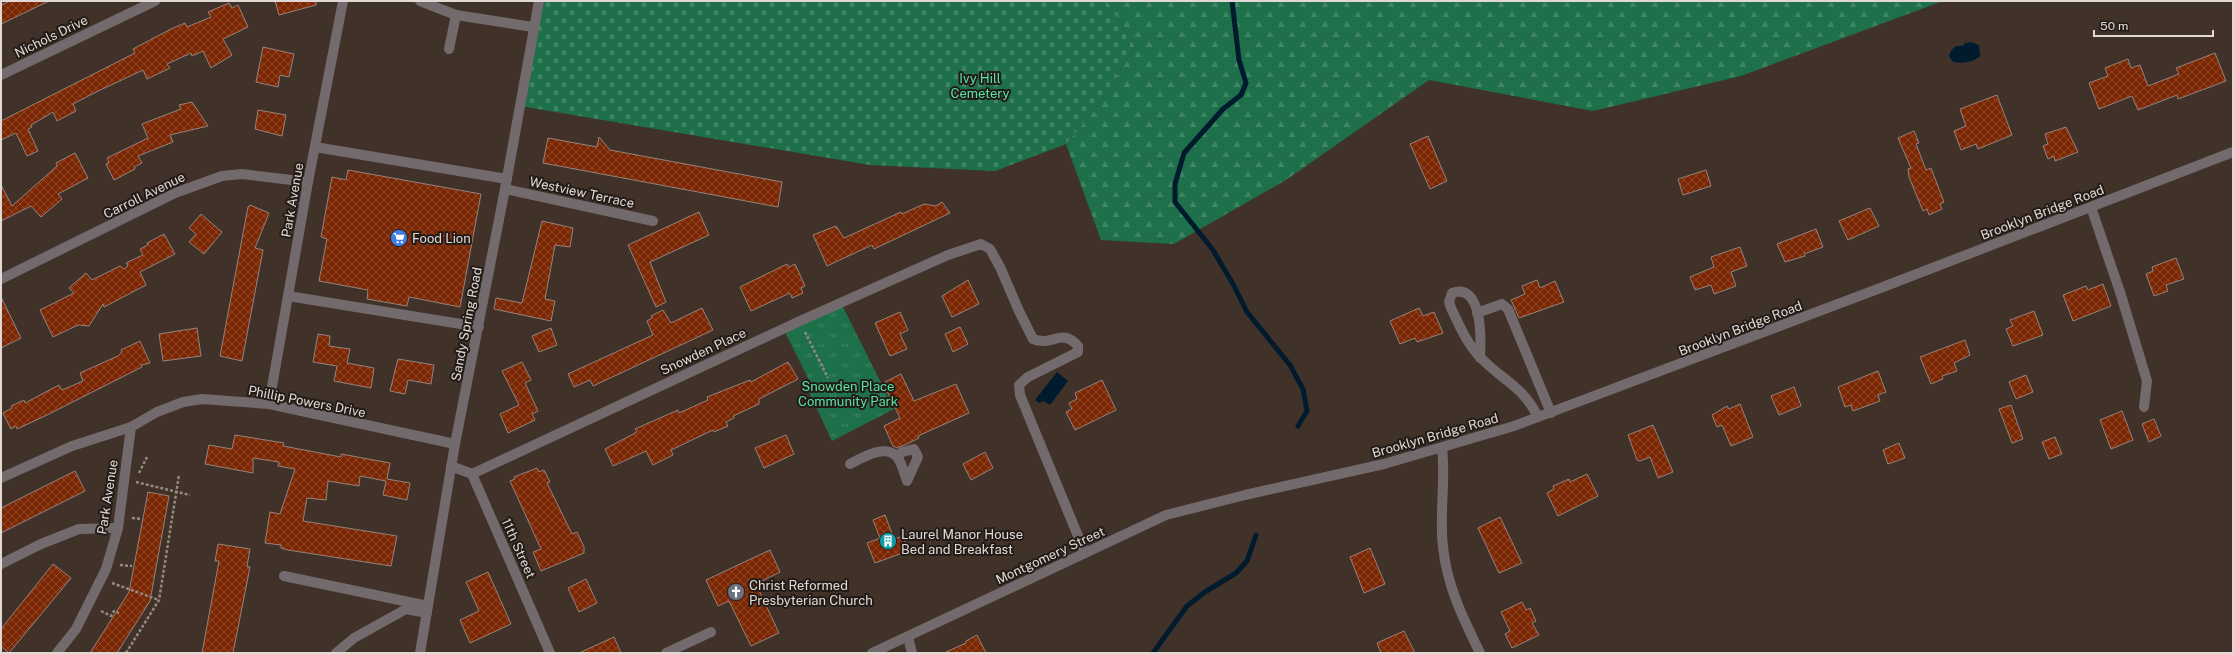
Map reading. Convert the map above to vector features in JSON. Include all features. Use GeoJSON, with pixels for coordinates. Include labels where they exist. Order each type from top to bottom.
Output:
{"type":"FeatureCollection","features":[{"type":"Feature","properties":{"kind":"street","name":"Nichols Drive"},"geometry":{"type":"LineString","coordinates":[[1,75],[155,1]]}},
{"type":"Feature","properties":{"kind":"street","name":"Park Avenue"},"geometry":{"type":"LineString","coordinates":[[269,404],[308,182],[343,1]]}},
{"type":"Feature","properties":{"kind":"street"},"geometry":{"type":"LineString","coordinates":[[420,1],[456,15],[533,27]]}},
{"type":"Feature","properties":{"kind":"street","name":"Sandy Spring Road"},"geometry":{"type":"LineString","coordinates":[[420,653],[455,444],[479,327],[539,1]]}},
{"type":"Feature","properties":{"kind":"street"},"geometry":{"type":"LineString","coordinates":[[449,49],[456,15]]}},
{"type":"Feature","properties":{"kind":"street","name":"Westview Terrace"},"geometry":{"type":"LineString","coordinates":[[315,147],[506,184],[653,221]]}},
{"type":"Feature","properties":{"kind":"street","name":"Brooklyn Bridge Road"},"geometry":{"type":"LineString","coordinates":[[1245,495],[1318,479],[1442,448],[1538,418],[2233,152]]}},
{"type":"Feature","properties":{"kind":"street","name":"Carroll Avenue"},"geometry":{"type":"LineString","coordinates":[[1,279],[174,193],[222,176],[242,174],[308,182]]}},
{"type":"Feature","properties":{"kind":"street"},"geometry":{"type":"LineString","coordinates":[[2091,207],[2120,292],[2147,381],[2144,407]]}},
{"type":"Feature","properties":{"kind":"street","name":"Snowden Place"},"geometry":{"type":"LineString","coordinates":[[472,474],[800,321],[948,255],[981,244],[990,249],[1033,339],[1040,342],[1066,336],[1078,346],[1078,352],[1028,377],[1019,385],[1020,395],[1085,553]]}},
{"type":"Feature","properties":{"kind":"street"},"geometry":{"type":"LineString","coordinates":[[1480,358],[1476,305],[1468,294],[1461,292],[1452,293],[1449,302],[1451,308],[1470,345],[1480,358],[1500,376],[1523,392],[1530,401],[1538,418]]}},
{"type":"Feature","properties":{"kind":"street"},"geometry":{"type":"LineString","coordinates":[[288,296],[479,327]]}},
{"type":"Feature","properties":{"kind":"street"},"geometry":{"type":"LineString","coordinates":[[1477,313],[1502,304],[1508,309],[1551,413]]}},
{"type":"Feature","properties":{"kind":"street","name":"Phillip Powers Drive"},"geometry":{"type":"LineString","coordinates":[[1,478],[72,446],[131,427],[157,412],[183,402],[202,399],[269,404],[455,444]]}},
{"type":"Feature","properties":{"kind":"street","name":"Park Avenue"},"geometry":{"type":"LineString","coordinates":[[57,653],[76,629],[94,597],[106,569],[118,528],[131,427]]}},
{"type":"Feature","properties":{"kind":"street"},"geometry":{"type":"LineString","coordinates":[[1442,448],[1444,486],[1442,545],[1448,579],[1459,610],[1480,653]]}},
{"type":"Feature","properties":{"kind":"street"},"geometry":{"type":"LineString","coordinates":[[850,464],[873,452],[889,452],[897,456]]}},
{"type":"Feature","properties":{"kind":"street"},"geometry":{"type":"LineString","coordinates":[[451,466],[472,474]]}},
{"type":"Feature","properties":{"kind":"street","name":"11th Street"},"geometry":{"type":"LineString","coordinates":[[472,474],[550,653]]}},
{"type":"Feature","properties":{"kind":"street","name":"Montgomery Street"},"geometry":{"type":"LineString","coordinates":[[872,653],[1166,515],[1245,495]]}},
{"type":"Feature","properties":{"kind":"street"},"geometry":{"type":"LineString","coordinates":[[1,569],[1,564],[41,544],[79,529],[118,528]]}},
{"type":"Feature","properties":{"kind":"street"},"geometry":{"type":"LineString","coordinates":[[284,576],[427,610]]}},
{"type":"Feature","properties":{"kind":"street"},"geometry":{"type":"LineString","coordinates":[[336,653],[354,638],[406,610],[427,610]]}},
{"type":"Feature","properties":{"kind":"street"},"geometry":{"type":"LineString","coordinates":[[666,653],[711,632]]}},
{"type":"Feature","properties":{"kind":"street"},"geometry":{"type":"LineString","coordinates":[[908,637],[912,653]]}},
{"type":"Feature","properties":{"kind":"path"},"geometry":{"type":"LineString","coordinates":[[800,321],[828,378]]}},
{"type":"Feature","properties":{"kind":"path"},"geometry":{"type":"LineString","coordinates":[[134,482],[147,457]]}},
{"type":"Feature","properties":{"kind":"path"},"geometry":{"type":"LineString","coordinates":[[126,653],[158,600],[179,475]]}},
{"type":"Feature","properties":{"kind":"path"},"geometry":{"type":"LineString","coordinates":[[118,565],[132,566]]}},
{"type":"Feature","properties":{"kind":"path"},"geometry":{"type":"LineString","coordinates":[[112,583],[158,600]]}},
{"type":"Feature","properties":{"kind":"path"},"geometry":{"type":"LineString","coordinates":[[101,611],[111,616],[114,611],[119,613]]}},
{"type":"Feature","properties":{"kind":"green space","name":"Ivy Hill Cemetery"},"geometry":{"type":"Polygon","coordinates":[[[539,1],[1107,1],[1135,47],[1099,104],[1066,144],[995,171],[870,165],[520,106],[539,1]]]}},
{"type":"Feature","properties":{"kind":"green space"},"geometry":{"type":"Polygon","coordinates":[[[1107,1],[1943,1],[1741,76],[1593,111],[1429,80],[1286,180],[1174,244],[1101,240],[1066,144],[1099,104],[1135,47],[1107,1]]]}},
{"type":"Feature","properties":{"kind":"green space","name":"Snowden Place Community Park"},"geometry":{"type":"Polygon","coordinates":[[[841,303],[894,409],[832,441],[805,383],[809,380],[783,328],[841,303]]]}},
{"type":"Feature","properties":{"kind":"water"},"geometry":{"type":"Polygon","coordinates":[[[1971,42],[1979,45],[1980,56],[1974,60],[1966,62],[1958,63],[1952,61],[1949,56],[1952,49],[1958,46],[1963,46],[1965,43],[1971,42]]]}},
{"type":"Feature","properties":{"kind":"water"},"geometry":{"type":"Polygon","coordinates":[[[1057,372],[1068,381],[1050,405],[1044,401],[1039,403],[1035,400],[1057,372]]]}},
{"type":"Feature","properties":{"kind":"building"},"geometry":{"type":"Polygon","coordinates":[[[10,1],[49,1],[1,24],[1,5],[10,1]]]}},
{"type":"Feature","properties":{"kind":"building"},"geometry":{"type":"Polygon","coordinates":[[[275,1],[316,1],[316,5],[279,15],[275,1]]]}},
{"type":"Feature","properties":{"kind":"building"},"geometry":{"type":"Polygon","coordinates":[[[229,3],[232,8],[238,5],[248,27],[223,39],[232,55],[211,68],[203,51],[192,56],[191,53],[167,64],[170,68],[147,79],[143,70],[96,92],[73,104],[76,111],[57,121],[53,112],[31,125],[32,127],[28,129],[38,151],[27,156],[16,133],[1,140],[1,121],[135,53],[133,49],[171,29],[185,23],[187,27],[211,17],[208,12],[229,3]]]}},
{"type":"Feature","properties":{"kind":"building"},"geometry":{"type":"Polygon","coordinates":[[[263,47],[294,54],[289,77],[280,75],[278,87],[256,82],[263,47]]]}},
{"type":"Feature","properties":{"kind":"building"},"geometry":{"type":"Polygon","coordinates":[[[2215,53],[2226,81],[2178,99],[2177,95],[2138,110],[2132,96],[2099,109],[2089,83],[2108,76],[2105,68],[2128,59],[2131,68],[2140,65],[2148,86],[2179,74],[2176,68],[2215,53]]]}},
{"type":"Feature","properties":{"kind":"building"},"geometry":{"type":"Polygon","coordinates":[[[1997,95],[2012,135],[1978,149],[1976,144],[1961,150],[1954,131],[1966,126],[1960,109],[1997,95]]]}},
{"type":"Feature","properties":{"kind":"building"},"geometry":{"type":"Polygon","coordinates":[[[192,102],[208,126],[170,135],[173,142],[138,156],[142,163],[134,167],[135,169],[114,180],[106,164],[109,162],[107,158],[148,138],[142,124],[181,109],[179,105],[192,102]]]}},
{"type":"Feature","properties":{"kind":"building"},"geometry":{"type":"Polygon","coordinates":[[[258,110],[286,115],[282,136],[255,129],[258,110]]]}},
{"type":"Feature","properties":{"kind":"building"},"geometry":{"type":"Polygon","coordinates":[[[2066,127],[2078,152],[2055,161],[2054,156],[2048,159],[2043,146],[2048,144],[2045,134],[2066,127]]]}},
{"type":"Feature","properties":{"kind":"building"},"geometry":{"type":"Polygon","coordinates":[[[1914,131],[1919,143],[1916,144],[1926,170],[1931,168],[1944,202],[1940,204],[1942,209],[1929,215],[1927,209],[1923,211],[1909,177],[1908,169],[1911,168],[1898,138],[1914,131]]]}},
{"type":"Feature","properties":{"kind":"building"},"geometry":{"type":"Polygon","coordinates":[[[1428,136],[1447,181],[1430,189],[1410,144],[1428,136]]]}},
{"type":"Feature","properties":{"kind":"building"},"geometry":{"type":"Polygon","coordinates":[[[599,137],[610,150],[782,182],[778,207],[543,163],[548,138],[597,147],[599,137]]]}},
{"type":"Feature","properties":{"kind":"building"},"geometry":{"type":"Polygon","coordinates":[[[75,153],[88,178],[58,194],[62,199],[41,217],[31,206],[1,221],[1,185],[12,206],[57,166],[56,163],[75,153]]]}},
{"type":"Feature","properties":{"kind":"building","name":"Food Lion"},"geometry":{"type":"Polygon","coordinates":[[[348,170],[481,194],[460,307],[409,297],[407,306],[367,299],[368,290],[319,281],[327,239],[321,237],[332,177],[346,180],[348,170]]]}},
{"type":"Feature","properties":{"kind":"building"},"geometry":{"type":"Polygon","coordinates":[[[1706,170],[1711,186],[1683,195],[1678,179],[1706,170]]]}},
{"type":"Feature","properties":{"kind":"building"},"geometry":{"type":"Polygon","coordinates":[[[942,202],[950,213],[874,249],[872,245],[827,266],[813,235],[836,226],[844,238],[901,212],[902,214],[924,204],[936,206],[942,202]]]}},
{"type":"Feature","properties":{"kind":"building"},"geometry":{"type":"Polygon","coordinates":[[[250,205],[269,213],[255,248],[263,250],[242,361],[220,356],[248,207],[250,205]]]}},
{"type":"Feature","properties":{"kind":"building"},"geometry":{"type":"Polygon","coordinates":[[[1870,208],[1879,226],[1848,240],[1839,221],[1870,208]]]}},
{"type":"Feature","properties":{"kind":"building"},"geometry":{"type":"Polygon","coordinates":[[[699,212],[709,235],[650,262],[666,302],[656,307],[628,245],[699,212]]]}},
{"type":"Feature","properties":{"kind":"building"},"geometry":{"type":"Polygon","coordinates":[[[201,214],[222,232],[204,254],[189,242],[196,234],[189,228],[201,214]]]}},
{"type":"Feature","properties":{"kind":"building"},"geometry":{"type":"Polygon","coordinates":[[[542,221],[573,228],[570,247],[555,245],[545,299],[555,301],[551,321],[494,309],[496,298],[522,303],[542,221]]]}},
{"type":"Feature","properties":{"kind":"building"},"geometry":{"type":"Polygon","coordinates":[[[1816,229],[1823,247],[1804,254],[1805,256],[1785,262],[1777,244],[1816,229]]]}},
{"type":"Feature","properties":{"kind":"building"},"geometry":{"type":"Polygon","coordinates":[[[164,234],[175,254],[140,272],[146,285],[104,307],[103,304],[89,326],[78,325],[53,337],[40,310],[74,293],[69,288],[86,273],[92,280],[120,266],[124,269],[128,266],[126,263],[143,255],[140,249],[148,245],[147,243],[164,234]]]}},
{"type":"Feature","properties":{"kind":"building"},"geometry":{"type":"Polygon","coordinates":[[[1740,247],[1747,266],[1731,272],[1736,286],[1714,294],[1711,285],[1695,290],[1690,277],[1714,267],[1711,257],[1740,247]]]}},
{"type":"Feature","properties":{"kind":"building"},"geometry":{"type":"Polygon","coordinates":[[[2176,258],[2184,279],[2166,285],[2168,291],[2154,296],[2146,274],[2153,271],[2152,267],[2176,258]]]}},
{"type":"Feature","properties":{"kind":"building"},"geometry":{"type":"Polygon","coordinates":[[[787,264],[789,267],[795,264],[805,286],[801,288],[803,293],[792,298],[790,293],[751,311],[740,287],[787,264]]]}},
{"type":"Feature","properties":{"kind":"building"},"geometry":{"type":"Polygon","coordinates":[[[968,280],[979,304],[952,317],[942,296],[968,280]]]}},
{"type":"Feature","properties":{"kind":"building"},"geometry":{"type":"Polygon","coordinates":[[[1537,280],[1540,288],[1555,281],[1564,302],[1519,318],[1511,300],[1525,294],[1522,286],[1537,280]]]}},
{"type":"Feature","properties":{"kind":"building"},"geometry":{"type":"Polygon","coordinates":[[[2103,284],[2111,306],[2073,321],[2063,295],[2086,286],[2088,290],[2103,284]]]}},
{"type":"Feature","properties":{"kind":"building"},"geometry":{"type":"Polygon","coordinates":[[[1,297],[21,338],[1,348],[1,297]]]}},
{"type":"Feature","properties":{"kind":"building"},"geometry":{"type":"Polygon","coordinates":[[[702,308],[713,330],[593,386],[590,380],[574,387],[568,374],[653,335],[647,321],[652,318],[651,316],[663,310],[671,323],[702,308]]]}},
{"type":"Feature","properties":{"kind":"building"},"geometry":{"type":"Polygon","coordinates":[[[1419,308],[1423,316],[1434,312],[1443,333],[1417,342],[1415,338],[1400,344],[1390,321],[1419,308]]]}},
{"type":"Feature","properties":{"kind":"building"},"geometry":{"type":"Polygon","coordinates":[[[2034,311],[2043,335],[2013,346],[2006,329],[2013,326],[2010,320],[2034,311]]]}},
{"type":"Feature","properties":{"kind":"building"},"geometry":{"type":"Polygon","coordinates":[[[900,312],[908,330],[900,334],[907,349],[890,356],[875,323],[900,312]]]}},
{"type":"Feature","properties":{"kind":"building"},"geometry":{"type":"Polygon","coordinates":[[[960,327],[968,344],[953,352],[945,334],[960,327]]]}},
{"type":"Feature","properties":{"kind":"building"},"geometry":{"type":"Polygon","coordinates":[[[197,328],[201,356],[163,361],[159,334],[197,328]]]}},
{"type":"Feature","properties":{"kind":"building"},"geometry":{"type":"Polygon","coordinates":[[[551,328],[557,345],[539,352],[532,336],[551,328]]]}},
{"type":"Feature","properties":{"kind":"building"},"geometry":{"type":"Polygon","coordinates":[[[318,334],[330,336],[329,346],[350,349],[347,363],[374,368],[371,388],[334,381],[337,366],[313,362],[318,334]]]}},
{"type":"Feature","properties":{"kind":"building"},"geometry":{"type":"Polygon","coordinates":[[[1965,340],[1970,355],[1954,363],[1957,371],[1942,376],[1943,379],[1931,384],[1920,357],[1965,340]]]}},
{"type":"Feature","properties":{"kind":"building"},"geometry":{"type":"Polygon","coordinates":[[[140,341],[150,363],[141,365],[142,367],[47,415],[17,429],[16,426],[11,429],[3,413],[12,408],[11,406],[24,400],[25,403],[59,385],[62,390],[83,381],[80,373],[118,356],[122,352],[121,350],[140,341]]]}},
{"type":"Feature","properties":{"kind":"building"},"geometry":{"type":"Polygon","coordinates":[[[398,359],[434,365],[431,384],[408,380],[405,394],[390,391],[398,359]]]}},
{"type":"Feature","properties":{"kind":"building"},"geometry":{"type":"Polygon","coordinates":[[[522,362],[531,380],[525,383],[538,411],[532,414],[535,420],[508,433],[500,414],[519,405],[502,371],[522,362]]]}},
{"type":"Feature","properties":{"kind":"building"},"geometry":{"type":"Polygon","coordinates":[[[788,362],[798,379],[759,399],[759,404],[733,416],[734,418],[726,422],[728,426],[714,432],[713,430],[671,450],[673,455],[653,465],[646,451],[613,466],[605,449],[637,432],[635,429],[678,410],[679,413],[708,400],[707,397],[750,380],[751,382],[788,362]]]}},
{"type":"Feature","properties":{"kind":"building"},"geometry":{"type":"Polygon","coordinates":[[[1878,371],[1886,392],[1878,395],[1880,401],[1853,411],[1851,405],[1845,407],[1838,387],[1878,371]]]}},
{"type":"Feature","properties":{"kind":"building"},"geometry":{"type":"Polygon","coordinates":[[[901,374],[914,401],[956,384],[969,413],[918,436],[919,438],[907,444],[897,448],[893,446],[884,426],[900,418],[883,383],[901,374]]]}},
{"type":"Feature","properties":{"kind":"building"},"geometry":{"type":"Polygon","coordinates":[[[2026,375],[2033,392],[2016,399],[2009,382],[2026,375]]]}},
{"type":"Feature","properties":{"kind":"building"},"geometry":{"type":"Polygon","coordinates":[[[1102,380],[1116,410],[1075,430],[1066,412],[1072,409],[1069,403],[1077,399],[1075,393],[1102,380]]]}},
{"type":"Feature","properties":{"kind":"building"},"geometry":{"type":"Polygon","coordinates":[[[1794,387],[1801,406],[1779,415],[1771,396],[1794,387]]]}},
{"type":"Feature","properties":{"kind":"building"},"geometry":{"type":"Polygon","coordinates":[[[1740,404],[1753,437],[1731,446],[1722,425],[1717,427],[1712,415],[1727,406],[1729,409],[1740,404]]]}},
{"type":"Feature","properties":{"kind":"building"},"geometry":{"type":"Polygon","coordinates":[[[2011,405],[2023,439],[2012,443],[1999,409],[2011,405]]]}},
{"type":"Feature","properties":{"kind":"building"},"geometry":{"type":"Polygon","coordinates":[[[2122,411],[2133,440],[2111,449],[2100,420],[2122,411]]]}},
{"type":"Feature","properties":{"kind":"building"},"geometry":{"type":"Polygon","coordinates":[[[2154,419],[2161,436],[2149,442],[2142,424],[2154,419]]]}},
{"type":"Feature","properties":{"kind":"building"},"geometry":{"type":"Polygon","coordinates":[[[1653,425],[1673,472],[1658,478],[1650,457],[1640,461],[1637,460],[1628,435],[1653,425]]]}},
{"type":"Feature","properties":{"kind":"building"},"geometry":{"type":"Polygon","coordinates":[[[235,435],[284,443],[283,446],[341,457],[341,454],[390,463],[387,479],[410,483],[407,500],[383,495],[386,481],[360,476],[359,486],[328,481],[326,500],[307,498],[303,521],[397,536],[391,566],[288,550],[281,548],[281,545],[265,543],[270,512],[280,514],[295,469],[278,466],[279,462],[253,458],[253,473],[205,464],[209,445],[232,449],[235,435]]]}},
{"type":"Feature","properties":{"kind":"building"},"geometry":{"type":"Polygon","coordinates":[[[786,435],[794,454],[764,468],[755,448],[786,435]]]}},
{"type":"Feature","properties":{"kind":"building"},"geometry":{"type":"Polygon","coordinates":[[[2055,437],[2062,454],[2049,459],[2042,442],[2055,437]]]}},
{"type":"Feature","properties":{"kind":"building"},"geometry":{"type":"Polygon","coordinates":[[[1899,443],[1905,458],[1888,464],[1883,450],[1899,443]]]}},
{"type":"Feature","properties":{"kind":"building"},"geometry":{"type":"Polygon","coordinates":[[[985,452],[993,468],[971,480],[963,464],[985,452]]]}},
{"type":"Feature","properties":{"kind":"building"},"geometry":{"type":"Polygon","coordinates":[[[537,468],[539,472],[544,470],[550,482],[547,483],[572,534],[577,532],[584,547],[584,553],[541,571],[533,552],[541,549],[510,481],[515,479],[514,477],[537,468]]]}},
{"type":"Feature","properties":{"kind":"building"},"geometry":{"type":"Polygon","coordinates":[[[75,471],[85,491],[1,533],[1,508],[75,471]]]}},
{"type":"Feature","properties":{"kind":"building"},"geometry":{"type":"Polygon","coordinates":[[[1587,474],[1598,496],[1558,516],[1547,493],[1554,489],[1553,486],[1569,479],[1570,482],[1587,474]]]}},
{"type":"Feature","properties":{"kind":"building"},"geometry":{"type":"Polygon","coordinates":[[[148,492],[169,496],[150,601],[117,653],[90,653],[129,592],[148,492]]]}},
{"type":"Feature","properties":{"kind":"building","name":"Laurel Manor House Bed and Breakfast"},"geometry":{"type":"Polygon","coordinates":[[[885,515],[894,539],[903,536],[908,551],[875,563],[867,543],[880,538],[873,520],[885,515]]]}},
{"type":"Feature","properties":{"kind":"building"},"geometry":{"type":"Polygon","coordinates":[[[1500,517],[1522,563],[1499,573],[1478,528],[1500,517]]]}},
{"type":"Feature","properties":{"kind":"building"},"geometry":{"type":"Polygon","coordinates":[[[218,544],[250,549],[247,566],[250,567],[233,653],[202,653],[219,561],[215,561],[218,544]]]}},
{"type":"Feature","properties":{"kind":"building"},"geometry":{"type":"Polygon","coordinates":[[[1370,548],[1385,584],[1364,593],[1350,557],[1370,548]]]}},
{"type":"Feature","properties":{"kind":"building","name":"Christ Reformed Presbyterian Church"},"geometry":{"type":"Polygon","coordinates":[[[770,550],[780,572],[756,584],[779,633],[751,646],[729,601],[718,606],[706,580],[770,550]]]}},
{"type":"Feature","properties":{"kind":"building"},"geometry":{"type":"Polygon","coordinates":[[[53,564],[71,578],[9,653],[1,646],[1,629],[53,564]]]}},
{"type":"Feature","properties":{"kind":"building"},"geometry":{"type":"Polygon","coordinates":[[[488,572],[511,624],[470,643],[460,620],[479,611],[466,582],[488,572]]]}},
{"type":"Feature","properties":{"kind":"building"},"geometry":{"type":"Polygon","coordinates":[[[586,579],[597,603],[579,612],[568,588],[586,579]]]}},
{"type":"Feature","properties":{"kind":"building"},"geometry":{"type":"Polygon","coordinates":[[[1522,602],[1526,610],[1530,608],[1536,621],[1532,623],[1539,635],[1512,648],[1505,634],[1510,631],[1501,612],[1522,602]]]}},
{"type":"Feature","properties":{"kind":"building"},"geometry":{"type":"Polygon","coordinates":[[[1404,631],[1415,653],[1381,653],[1377,643],[1404,631]]]}},
{"type":"Feature","properties":{"kind":"building"},"geometry":{"type":"Polygon","coordinates":[[[977,635],[986,653],[944,653],[966,643],[966,641],[977,635]]]}},
{"type":"Feature","properties":{"kind":"building"},"geometry":{"type":"Polygon","coordinates":[[[614,637],[621,653],[579,653],[614,637]]]}},
{"type":"Feature","properties":{"kind":"waterway"},"geometry":{"type":"LineString","coordinates":[[1232,1],[1239,60],[1246,83],[1241,95],[1223,109],[1184,153],[1175,184],[1175,202],[1213,250],[1247,312],[1290,365],[1303,389],[1307,411],[1298,426]]}},
{"type":"Feature","properties":{"kind":"waterway"},"geometry":{"type":"LineString","coordinates":[[1153,653],[1187,606],[1205,592],[1236,573],[1247,561],[1256,535]]}},
{"type":"Feature","properties":{"kind":"place","name":"Food Lion"},"geometry":{"type":"Point","coordinates":[399,238]}},
{"type":"Feature","properties":{"kind":"place","name":"Laurel Manor House Bed and Breakfast"},"geometry":{"type":"Point","coordinates":[888,541]}},
{"type":"Feature","properties":{"kind":"place","name":"Christ Reformed Presbyterian Church"},"geometry":{"type":"Point","coordinates":[736,592]}}]}
